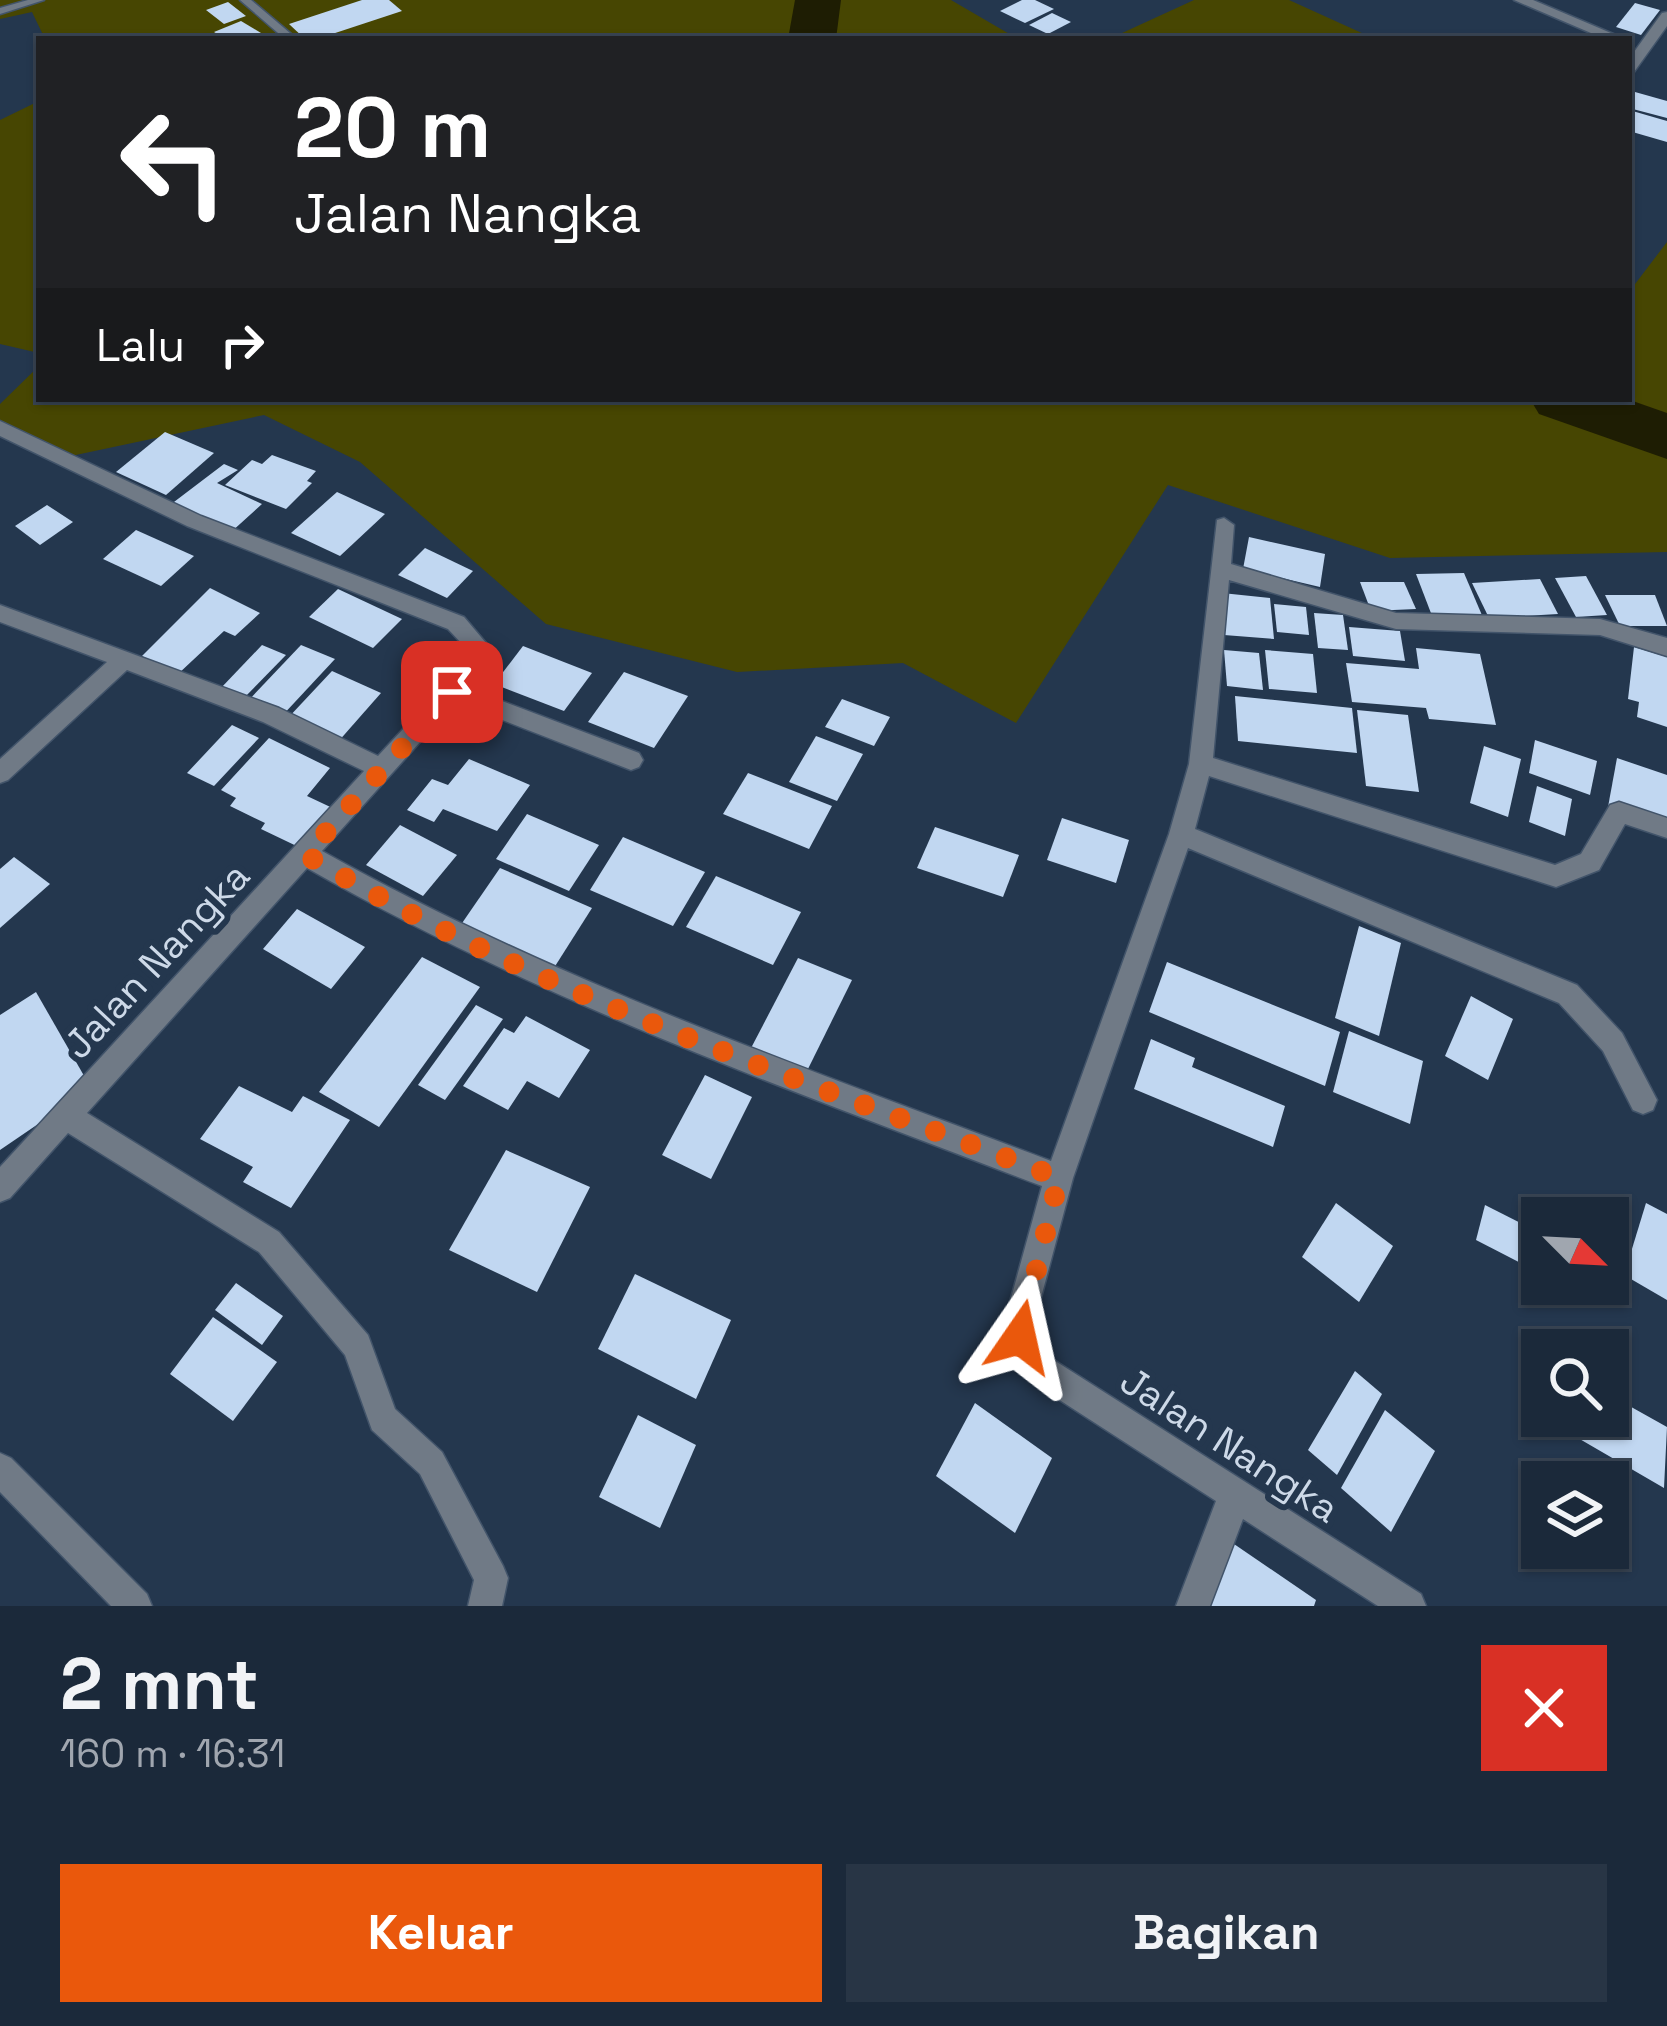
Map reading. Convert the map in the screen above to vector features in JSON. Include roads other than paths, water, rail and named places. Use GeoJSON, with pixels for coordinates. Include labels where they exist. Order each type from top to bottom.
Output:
{"type":"FeatureCollection","features":[{"type":"Feature","properties":{"kind":"street"},"geometry":{"type":"LineString","coordinates":[[1521,0],[1611,36]]}},
{"type":"Feature","properties":{"kind":"street"},"geometry":{"type":"LineString","coordinates":[[1632,65],[1667,16]]}},
{"type":"Feature","properties":{"kind":"street"},"geometry":{"type":"LineString","coordinates":[[1632,43],[1667,57]]}},
{"type":"Feature","properties":{"kind":"street"},"geometry":{"type":"LineString","coordinates":[[0,428],[194,520],[456,623],[475,643],[452,692],[306,855]]}},
{"type":"Feature","properties":{"kind":"street"},"geometry":{"type":"LineString","coordinates":[[1059,1178],[1181,834],[1201,764],[1210,715],[1224,525]]}},
{"type":"Feature","properties":{"kind":"street"},"geometry":{"type":"LineString","coordinates":[[1220,569],[1396,621],[1600,627],[1667,647]]}},
{"type":"Feature","properties":{"kind":"street"},"geometry":{"type":"LineString","coordinates":[[0,613],[271,716],[382,770]]}},
{"type":"Feature","properties":{"kind":"street"},"geometry":{"type":"LineString","coordinates":[[0,773],[125,658]]}},
{"type":"Feature","properties":{"kind":"street"},"geometry":{"type":"LineString","coordinates":[[452,692],[631,760]]}},
{"type":"Feature","properties":{"kind":"street"},"geometry":{"type":"LineString","coordinates":[[1201,764],[1556,876],[1590,862],[1619,812],[1667,828]]}},
{"type":"Feature","properties":{"kind":"street"},"geometry":{"type":"LineString","coordinates":[[1181,834],[1568,994],[1598,1018],[1623,1054],[1643,1100]]}},
{"type":"Feature","properties":{"kind":"street","name":"Jalan Nangka"},"geometry":{"type":"LineString","coordinates":[[0,1188],[306,855],[414,918],[613,1007],[1059,1178],[1020,1320],[1022,1350],[1038,1368],[1409,1606]]}},
{"type":"Feature","properties":{"kind":"street"},"geometry":{"type":"LineString","coordinates":[[66,1116],[269,1241],[357,1346],[382,1419],[430,1463],[441,1480],[491,1578],[485,1606]]}},
{"type":"Feature","properties":{"kind":"street"},"geometry":{"type":"LineString","coordinates":[[0,1469],[135,1606]]}},
{"type":"Feature","properties":{"kind":"street"},"geometry":{"type":"LineString","coordinates":[[1193,1606],[1236,1493]]}},
{"type":"Feature","properties":{"kind":"lane"},"geometry":{"type":"LineString","coordinates":[[0,11],[39,0]]}},
{"type":"Feature","properties":{"kind":"lane"},"geometry":{"type":"LineString","coordinates":[[245,0],[288,36]]}},
{"type":"Feature","properties":{"kind":"waterway"},"geometry":{"type":"LineString","coordinates":[[812,36],[818,0]]}},
{"type":"Feature","properties":{"kind":"waterway"},"geometry":{"type":"LineString","coordinates":[[1570,402],[1667,437]]}}]}
